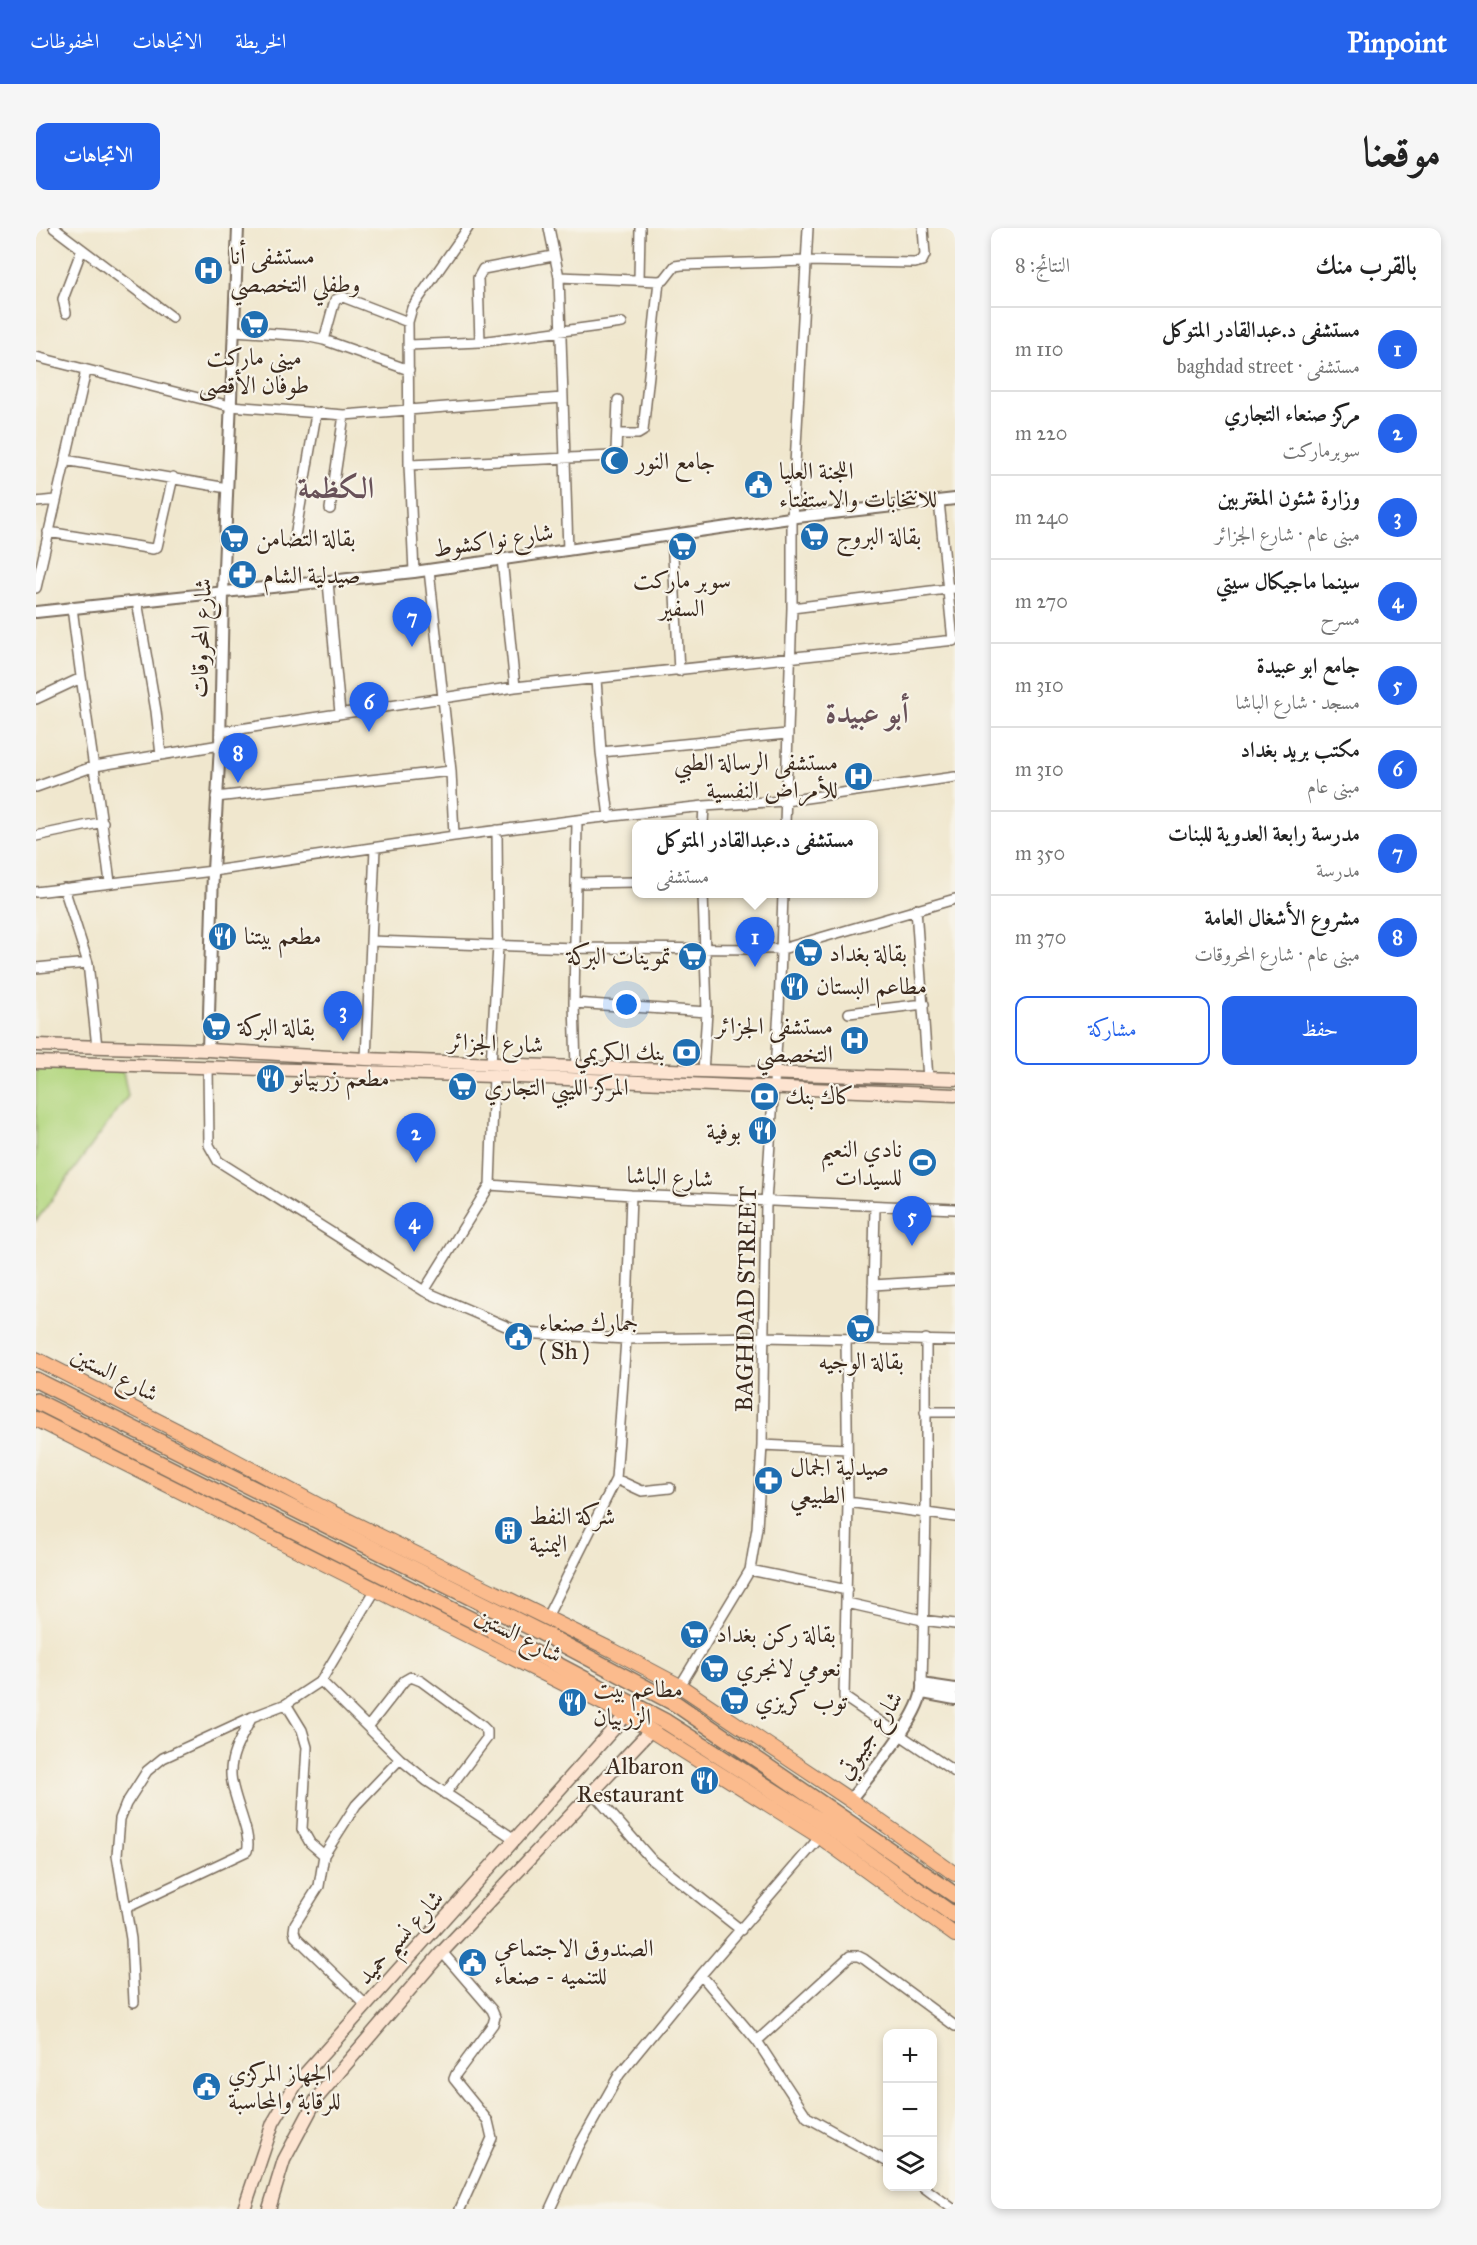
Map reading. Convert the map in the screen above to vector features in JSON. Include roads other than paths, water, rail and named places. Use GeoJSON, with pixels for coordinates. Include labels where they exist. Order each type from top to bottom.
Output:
{"type":"FeatureCollection","features":[{"type":"Feature","properties":{"kind":"highway","name":"شارع الستين"},"geometry":{"type":"LineString","coordinates":[[36,1380],[85,1406],[437,1573],[542,1633],[676,1704],[955,1895]]}},
{"type":"Feature","properties":{"kind":"highway","name":"شارع الستين"},"geometry":{"type":"LineString","coordinates":[[36,1401],[468,1626],[666,1722],[825,1832],[955,1916]]}},
{"type":"Feature","properties":{"kind":"highway"},"geometry":{"type":"LineString","coordinates":[[75,1421],[85,1406]]}},
{"type":"Feature","properties":{"kind":"main road","name":"شارع الجزائر"},"geometry":{"type":"LineString","coordinates":[[36,1045],[208,1050],[774,1087],[955,1095]]}},
{"type":"Feature","properties":{"kind":"main road"},"geometry":{"type":"LineString","coordinates":[[208,1050],[208,1067]]}},
{"type":"Feature","properties":{"kind":"main road","name":"شارع الجزائر"},"geometry":{"type":"LineString","coordinates":[[36,1062],[208,1067],[492,1070],[576,1067],[955,1079]]}},
{"type":"Feature","properties":{"kind":"main road","name":"شارع الستين"},"geometry":{"type":"LineString","coordinates":[[36,1359],[224,1454],[437,1573],[546,1619],[680,1686],[850,1800],[955,1874]]}},
{"type":"Feature","properties":{"kind":"main road","name":"شارع الستين"},"geometry":{"type":"LineString","coordinates":[[36,1419],[376,1589],[468,1626],[626,1715],[825,1832],[955,1935]]}},
{"type":"Feature","properties":{"kind":"main road","name":"شارع نسيم حميد"},"geometry":{"type":"LineString","coordinates":[[244,2209],[273,2123],[296,2084],[626,1715]]}},
{"type":"Feature","properties":{"kind":"main road","name":"شارع نسيم حميد"},"geometry":{"type":"LineString","coordinates":[[269,2209],[284,2160],[317,2098],[442,1952],[650,1731]]}},
{"type":"Feature","properties":{"kind":"main road"},"geometry":{"type":"LineString","coordinates":[[428,1936],[442,1952]]}},
{"type":"Feature","properties":{"kind":"main road"},"geometry":{"type":"LineString","coordinates":[[262,2154],[284,2160]]}},
{"type":"Feature","properties":{"kind":"street"},"geometry":{"type":"LineString","coordinates":[[54,228],[172,317]]}},
{"type":"Feature","properties":{"kind":"street","name":"شارع المحروقات"},"geometry":{"type":"LineString","coordinates":[[208,1050],[238,228]]}},
{"type":"Feature","properties":{"kind":"street"},"geometry":{"type":"LineString","coordinates":[[414,572],[409,465],[408,322],[412,308],[468,228]]}},
{"type":"Feature","properties":{"kind":"street"},"geometry":{"type":"LineString","coordinates":[[549,228],[559,277],[568,550]]}},
{"type":"Feature","properties":{"kind":"street"},"geometry":{"type":"LineString","coordinates":[[639,280],[640,228]]}},
{"type":"Feature","properties":{"kind":"street"},"geometry":{"type":"LineString","coordinates":[[784,820],[792,608],[792,519],[808,228]]}},
{"type":"Feature","properties":{"kind":"street"},"geometry":{"type":"LineString","coordinates":[[559,277],[659,281],[664,280],[675,266],[806,261],[915,263],[922,261],[925,255],[923,228]]}},
{"type":"Feature","properties":{"kind":"street"},"geometry":{"type":"LineString","coordinates":[[66,313],[63,298],[82,249]]}},
{"type":"Feature","properties":{"kind":"street"},"geometry":{"type":"LineString","coordinates":[[480,342],[478,278],[483,269],[553,256]]}},
{"type":"Feature","properties":{"kind":"street"},"geometry":{"type":"LineString","coordinates":[[617,434],[638,434],[642,431],[659,281]]}},
{"type":"Feature","properties":{"kind":"street"},"geometry":{"type":"LineString","coordinates":[[324,340],[335,300],[338,297],[408,322]]}},
{"type":"Feature","properties":{"kind":"street"},"geometry":{"type":"LineString","coordinates":[[409,345],[480,342],[622,323]]}},
{"type":"Feature","properties":{"kind":"street"},"geometry":{"type":"LineString","coordinates":[[235,332],[289,333],[324,340],[409,370]]}},
{"type":"Feature","properties":{"kind":"street"},"geometry":{"type":"LineString","coordinates":[[36,357],[230,405],[316,414],[344,415],[562,398]]}},
{"type":"Feature","properties":{"kind":"street"},"geometry":{"type":"LineString","coordinates":[[36,588],[86,371]]}},
{"type":"Feature","properties":{"kind":"street"},"geometry":{"type":"LineString","coordinates":[[409,465],[613,456],[616,452],[618,400]]}},
{"type":"Feature","properties":{"kind":"street"},"geometry":{"type":"LineString","coordinates":[[294,542],[316,414]]}},
{"type":"Feature","properties":{"kind":"street"},"geometry":{"type":"LineString","coordinates":[[330,509],[344,415]]}},
{"type":"Feature","properties":{"kind":"street"},"geometry":{"type":"LineString","coordinates":[[65,460],[227,488]]}},
{"type":"Feature","properties":{"kind":"street"},"geometry":{"type":"LineString","coordinates":[[48,532],[153,549],[157,547],[173,477]]}},
{"type":"Feature","properties":{"kind":"street","name":"شارع نواكشوط"},"geometry":{"type":"LineString","coordinates":[[36,612],[414,572],[792,519],[955,499]]}},
{"type":"Feature","properties":{"kind":"street"},"geometry":{"type":"LineString","coordinates":[[36,502],[55,500]]}},
{"type":"Feature","properties":{"kind":"street"},"geometry":{"type":"LineString","coordinates":[[220,732],[442,700],[515,687],[954,640],[952,588],[939,501]]}},
{"type":"Feature","properties":{"kind":"street"},"geometry":{"type":"LineString","coordinates":[[672,536],[679,671]]}},
{"type":"Feature","properties":{"kind":"street"},"geometry":{"type":"LineString","coordinates":[[502,559],[515,687]]}},
{"type":"Feature","properties":{"kind":"street"},"geometry":{"type":"LineString","coordinates":[[429,570],[451,771],[454,836]]}},
{"type":"Feature","properties":{"kind":"street"},"geometry":{"type":"LineString","coordinates":[[328,582],[340,713]]}},
{"type":"Feature","properties":{"kind":"street"},"geometry":{"type":"LineString","coordinates":[[792,608],[952,588]]}},
{"type":"Feature","properties":{"kind":"street"},"geometry":{"type":"LineString","coordinates":[[138,602],[161,755]]}},
{"type":"Feature","properties":{"kind":"street"},"geometry":{"type":"LineString","coordinates":[[72,607],[111,882]]}},
{"type":"Feature","properties":{"kind":"street"},"geometry":{"type":"LineString","coordinates":[[36,699],[81,678]]}},
{"type":"Feature","properties":{"kind":"street"},"geometry":{"type":"LineString","coordinates":[[596,679],[601,753],[609,817]]}},
{"type":"Feature","properties":{"kind":"street"},"geometry":{"type":"LineString","coordinates":[[601,753],[788,734]]}},
{"type":"Feature","properties":{"kind":"street"},"geometry":{"type":"LineString","coordinates":[[36,787],[95,766],[220,745]]}},
{"type":"Feature","properties":{"kind":"street"},"geometry":{"type":"LineString","coordinates":[[216,797],[451,771]]}},
{"type":"Feature","properties":{"kind":"street"},"geometry":{"type":"LineString","coordinates":[[36,892],[213,871],[497,830],[704,806],[785,801],[955,777]]}},
{"type":"Feature","properties":{"kind":"street"},"geometry":{"type":"LineString","coordinates":[[703,820],[704,806]]}},
{"type":"Feature","properties":{"kind":"street"},"geometry":{"type":"LineString","coordinates":[[576,1067],[574,1003],[577,820]]}},
{"type":"Feature","properties":{"kind":"street"},"geometry":{"type":"LineString","coordinates":[[36,836],[103,822]]}},
{"type":"Feature","properties":{"kind":"street"},"geometry":{"type":"LineString","coordinates":[[424,1291],[490,1185],[492,1070],[498,946],[497,830]]}},
{"type":"Feature","properties":{"kind":"street"},"geometry":{"type":"LineString","coordinates":[[366,1059],[375,849]]}},
{"type":"Feature","properties":{"kind":"street"},"geometry":{"type":"LineString","coordinates":[[576,883],[632,882]]}},
{"type":"Feature","properties":{"kind":"street"},"geometry":{"type":"LineString","coordinates":[[64,888],[88,963],[97,1047]]}},
{"type":"Feature","properties":{"kind":"street"},"geometry":{"type":"LineString","coordinates":[[703,898],[707,1012],[703,1072]]}},
{"type":"Feature","properties":{"kind":"street","name":"BAGHDAD STREET"},"geometry":{"type":"LineString","coordinates":[[680,1686],[750,1570],[757,1528],[762,1445],[766,1202],[782,949],[783,898]]}},
{"type":"Feature","properties":{"kind":"street"},"geometry":{"type":"LineString","coordinates":[[371,941],[575,948],[782,949],[955,899]]}},
{"type":"Feature","properties":{"kind":"street"},"geometry":{"type":"LineString","coordinates":[[916,909],[928,1078]]}},
{"type":"Feature","properties":{"kind":"street"},"geometry":{"type":"LineString","coordinates":[[36,968],[88,963]]}},
{"type":"Feature","properties":{"kind":"street"},"geometry":{"type":"LineString","coordinates":[[574,1003],[707,1012]]}},
{"type":"Feature","properties":{"kind":"street"},"geometry":{"type":"LineString","coordinates":[[849,1013],[924,1004]]}},
{"type":"Feature","properties":{"kind":"street"},"geometry":{"type":"LineString","coordinates":[[208,1067],[209,1145],[218,1161],[424,1291],[522,1333],[626,1339],[763,1337],[955,1341]]}},
{"type":"Feature","properties":{"kind":"street","name":"شارع الباشا"},"geometry":{"type":"LineString","coordinates":[[490,1185],[766,1202],[955,1209]]}},
{"type":"Feature","properties":{"kind":"street"},"geometry":{"type":"LineString","coordinates":[[546,1619],[616,1479],[626,1339],[631,1195]]}},
{"type":"Feature","properties":{"kind":"street"},"geometry":{"type":"LineString","coordinates":[[872,1339],[875,1207]]}},
{"type":"Feature","properties":{"kind":"street"},"geometry":{"type":"LineString","coordinates":[[873,1285],[955,1280]]}},
{"type":"Feature","properties":{"kind":"street"},"geometry":{"type":"LineString","coordinates":[[846,1339],[848,1502],[844,1698],[955,1772]]}},
{"type":"Feature","properties":{"kind":"street"},"geometry":{"type":"LineString","coordinates":[[922,1689],[926,1513],[926,1339]]}},
{"type":"Feature","properties":{"kind":"street"},"geometry":{"type":"LineString","coordinates":[[925,1412],[955,1412]]}},
{"type":"Feature","properties":{"kind":"street"},"geometry":{"type":"LineString","coordinates":[[762,1445],[847,1449]]}},
{"type":"Feature","properties":{"kind":"street"},"geometry":{"type":"LineString","coordinates":[[616,1479],[642,1491],[670,1488]]}},
{"type":"Feature","properties":{"kind":"street"},"geometry":{"type":"LineString","coordinates":[[848,1502],[955,1517]]}},
{"type":"Feature","properties":{"kind":"street"},"geometry":{"type":"LineString","coordinates":[[750,1570],[847,1590]]}},
{"type":"Feature","properties":{"kind":"street"},"geometry":{"type":"LineString","coordinates":[[134,2002],[131,1939],[118,1869],[117,1840],[120,1819],[126,1804],[147,1771],[163,1758],[286,1704],[321,1681],[376,1589]]}},
{"type":"Feature","properties":{"kind":"street"},"geometry":{"type":"LineString","coordinates":[[847,1603],[922,1620],[955,1624]]}},
{"type":"Feature","properties":{"kind":"street"},"geometry":{"type":"LineString","coordinates":[[368,1727],[404,1681],[411,1677],[420,1681],[482,1726],[487,1731],[487,1738],[445,1794]]}},
{"type":"Feature","properties":{"kind":"street"},"geometry":{"type":"LineString","coordinates":[[321,1681],[400,1759],[445,1794],[516,1840]]}},
{"type":"Feature","properties":{"kind":"street","name":"شارع جيبوتي"},"geometry":{"type":"LineString","coordinates":[[850,1800],[900,1735],[922,1689]]}},
{"type":"Feature","properties":{"kind":"street","name":"شارع جيبوتي"},"geometry":{"type":"LineString","coordinates":[[922,1689],[955,1689]]}},
{"type":"Feature","properties":{"kind":"street","name":"شارع جيبوتي"},"geometry":{"type":"LineString","coordinates":[[922,1689],[955,1700]]}},
{"type":"Feature","properties":{"kind":"street"},"geometry":{"type":"LineString","coordinates":[[286,1704],[302,1730],[307,1747],[302,1829],[310,1843],[324,1855]]}},
{"type":"Feature","properties":{"kind":"street"},"geometry":{"type":"LineString","coordinates":[[126,1908],[247,1851],[248,1840],[232,1789],[231,1773],[233,1755],[252,1717]]}},
{"type":"Feature","properties":{"kind":"street"},"geometry":{"type":"LineString","coordinates":[[367,2006],[296,1937],[294,1931],[295,1924],[319,1886],[324,1855],[356,1805],[400,1759]]}},
{"type":"Feature","properties":{"kind":"street"},"geometry":{"type":"LineString","coordinates":[[593,1793],[651,1858],[741,1930]]}},
{"type":"Feature","properties":{"kind":"street"},"geometry":{"type":"LineString","coordinates":[[550,2209],[579,2146],[619,2075],[701,1975],[825,1832]]}},
{"type":"Feature","properties":{"kind":"street"},"geometry":{"type":"LineString","coordinates":[[442,1952],[492,2010],[495,2018],[454,2079],[488,2121],[492,2138],[460,2209]]}},
{"type":"Feature","properties":{"kind":"street"},"geometry":{"type":"LineString","coordinates":[[757,2041],[850,1956],[864,1959],[955,2026]]}},
{"type":"Feature","properties":{"kind":"street"},"geometry":{"type":"LineString","coordinates":[[701,1975],[757,2041],[807,2117],[883,2159]]}},
{"type":"Feature","properties":{"kind":"street"},"geometry":{"type":"LineString","coordinates":[[929,2191],[953,2206]]}},
{"type":"Feature","properties":{"kind":"place","name":"مستشفى أنا وطفلي التخصصي"},"geometry":{"type":"Point","coordinates":[209,270]}},
{"type":"Feature","properties":{"kind":"place","name":"ميني ماركت طوفان الأقصى"},"geometry":{"type":"Point","coordinates":[254,324]}},
{"type":"Feature","properties":{"kind":"place","name":"جامع النور"},"geometry":{"type":"Point","coordinates":[615,461]}},
{"type":"Feature","properties":{"kind":"place","name":"اللجنة العليا للانتخابات والاستفتاء"},"geometry":{"type":"Point","coordinates":[758,485]}},
{"type":"Feature","properties":{"kind":"place","name":"بقالة البروج"},"geometry":{"type":"Point","coordinates":[815,536]}},
{"type":"Feature","properties":{"kind":"place","name":"بقالة التضامن"},"geometry":{"type":"Point","coordinates":[235,538]}},
{"type":"Feature","properties":{"kind":"place","name":"سوبر ماركت السفير"},"geometry":{"type":"Point","coordinates":[682,547]}},
{"type":"Feature","properties":{"kind":"place","name":"صيدلية الشام"},"geometry":{"type":"Point","coordinates":[242,575]}},
{"type":"Feature","properties":{"kind":"place","name":"مدرسة رابعة العدوية للبنات"},"geometry":{"type":"Point","coordinates":[412,647]}},
{"type":"Feature","properties":{"kind":"place","name":"مكتب بريد بغداد"},"geometry":{"type":"Point","coordinates":[369,732]}},
{"type":"Feature","properties":{"kind":"place","name":"مستشفى الرسالة الطبي للأمراض النفسية"},"geometry":{"type":"Point","coordinates":[859,776]}},
{"type":"Feature","properties":{"kind":"place","name":"مشروع الأشغال العامة"},"geometry":{"type":"Point","coordinates":[238,783]}},
{"type":"Feature","properties":{"kind":"place","name":"مطعم بيتنا"},"geometry":{"type":"Point","coordinates":[223,936]}},
{"type":"Feature","properties":{"kind":"place","name":"بقالة بغداد"},"geometry":{"type":"Point","coordinates":[808,953]}},
{"type":"Feature","properties":{"kind":"place","name":"تموينات البركة"},"geometry":{"type":"Point","coordinates":[692,956]}},
{"type":"Feature","properties":{"kind":"place","name":"مستشفى د.عبدالقادر المتوكل"},"geometry":{"type":"Point","coordinates":[755,967]}},
{"type":"Feature","properties":{"kind":"place","name":"مطاعم البستان"},"geometry":{"type":"Point","coordinates":[795,986]}},
{"type":"Feature","properties":{"kind":"place","name":"بقالة البركة"},"geometry":{"type":"Point","coordinates":[217,1027]}},
{"type":"Feature","properties":{"kind":"place","name":"مستشفى الجزائر التخصصي"},"geometry":{"type":"Point","coordinates":[854,1040]}},
{"type":"Feature","properties":{"kind":"place","name":"وزارة شئون المغتربين"},"geometry":{"type":"Point","coordinates":[343,1041]}},
{"type":"Feature","properties":{"kind":"place","name":"بنك الكريمي"},"geometry":{"type":"Point","coordinates":[686,1052]}},
{"type":"Feature","properties":{"kind":"place","name":"مطعم زربيانو"},"geometry":{"type":"Point","coordinates":[270,1078]}},
{"type":"Feature","properties":{"kind":"place","name":"المركز الليبي التجاري"},"geometry":{"type":"Point","coordinates":[463,1087]}},
{"type":"Feature","properties":{"kind":"place","name":"كاك بنك"},"geometry":{"type":"Point","coordinates":[764,1096]}},
{"type":"Feature","properties":{"kind":"place","name":"بوفية"},"geometry":{"type":"Point","coordinates":[762,1131]}},
{"type":"Feature","properties":{"kind":"place","name":"مركز صنعاء التجاري"},"geometry":{"type":"Point","coordinates":[416,1163]}},
{"type":"Feature","properties":{"kind":"place","name":"نادي النعيم للسيدات"},"geometry":{"type":"Point","coordinates":[923,1163]}},
{"type":"Feature","properties":{"kind":"place","name":"جامع ابو عبيدة"},"geometry":{"type":"Point","coordinates":[912,1246]}},
{"type":"Feature","properties":{"kind":"place","name":"سينما ماجيكال سيتي"},"geometry":{"type":"Point","coordinates":[414,1252]}},
{"type":"Feature","properties":{"kind":"place","name":"بقالة الوجيه"},"geometry":{"type":"Point","coordinates":[861,1328]}},
{"type":"Feature","properties":{"kind":"place","name":"جمارك صنعاء ( Sh )"},"geometry":{"type":"Point","coordinates":[518,1337]}},
{"type":"Feature","properties":{"kind":"place","name":"صيدلية الجمال الطبيعي"},"geometry":{"type":"Point","coordinates":[769,1481]}},
{"type":"Feature","properties":{"kind":"place","name":"شركة النفط اليمنية"},"geometry":{"type":"Point","coordinates":[508,1530]}},
{"type":"Feature","properties":{"kind":"place","name":"بقالة ركن بغداد"},"geometry":{"type":"Point","coordinates":[695,1634]}},
{"type":"Feature","properties":{"kind":"place","name":"نعومي لانجري"},"geometry":{"type":"Point","coordinates":[715,1668]}},
{"type":"Feature","properties":{"kind":"place","name":"توب كريزي"},"geometry":{"type":"Point","coordinates":[734,1701]}},
{"type":"Feature","properties":{"kind":"place","name":"مطاعم بيت الزربيان"},"geometry":{"type":"Point","coordinates":[572,1703]}},
{"type":"Feature","properties":{"kind":"place","name":"Albaron Restaurant"},"geometry":{"type":"Point","coordinates":[705,1780]}},
{"type":"Feature","properties":{"kind":"place","name":"الصندوق الاجتماعي للتنميه - صنعاء"},"geometry":{"type":"Point","coordinates":[473,1962]}},
{"type":"Feature","properties":{"kind":"place","name":"الجهاز المركزي للرقابة والمحاسبة"},"geometry":{"type":"Point","coordinates":[207,2087]}},
{"type":"Feature","properties":{"kind":"district","name":"الكظمة"},"geometry":{"type":"Point","coordinates":[336,488]}},
{"type":"Feature","properties":{"kind":"district","name":"أبو عبيدة"},"geometry":{"type":"Point","coordinates":[867,713]}}]}
